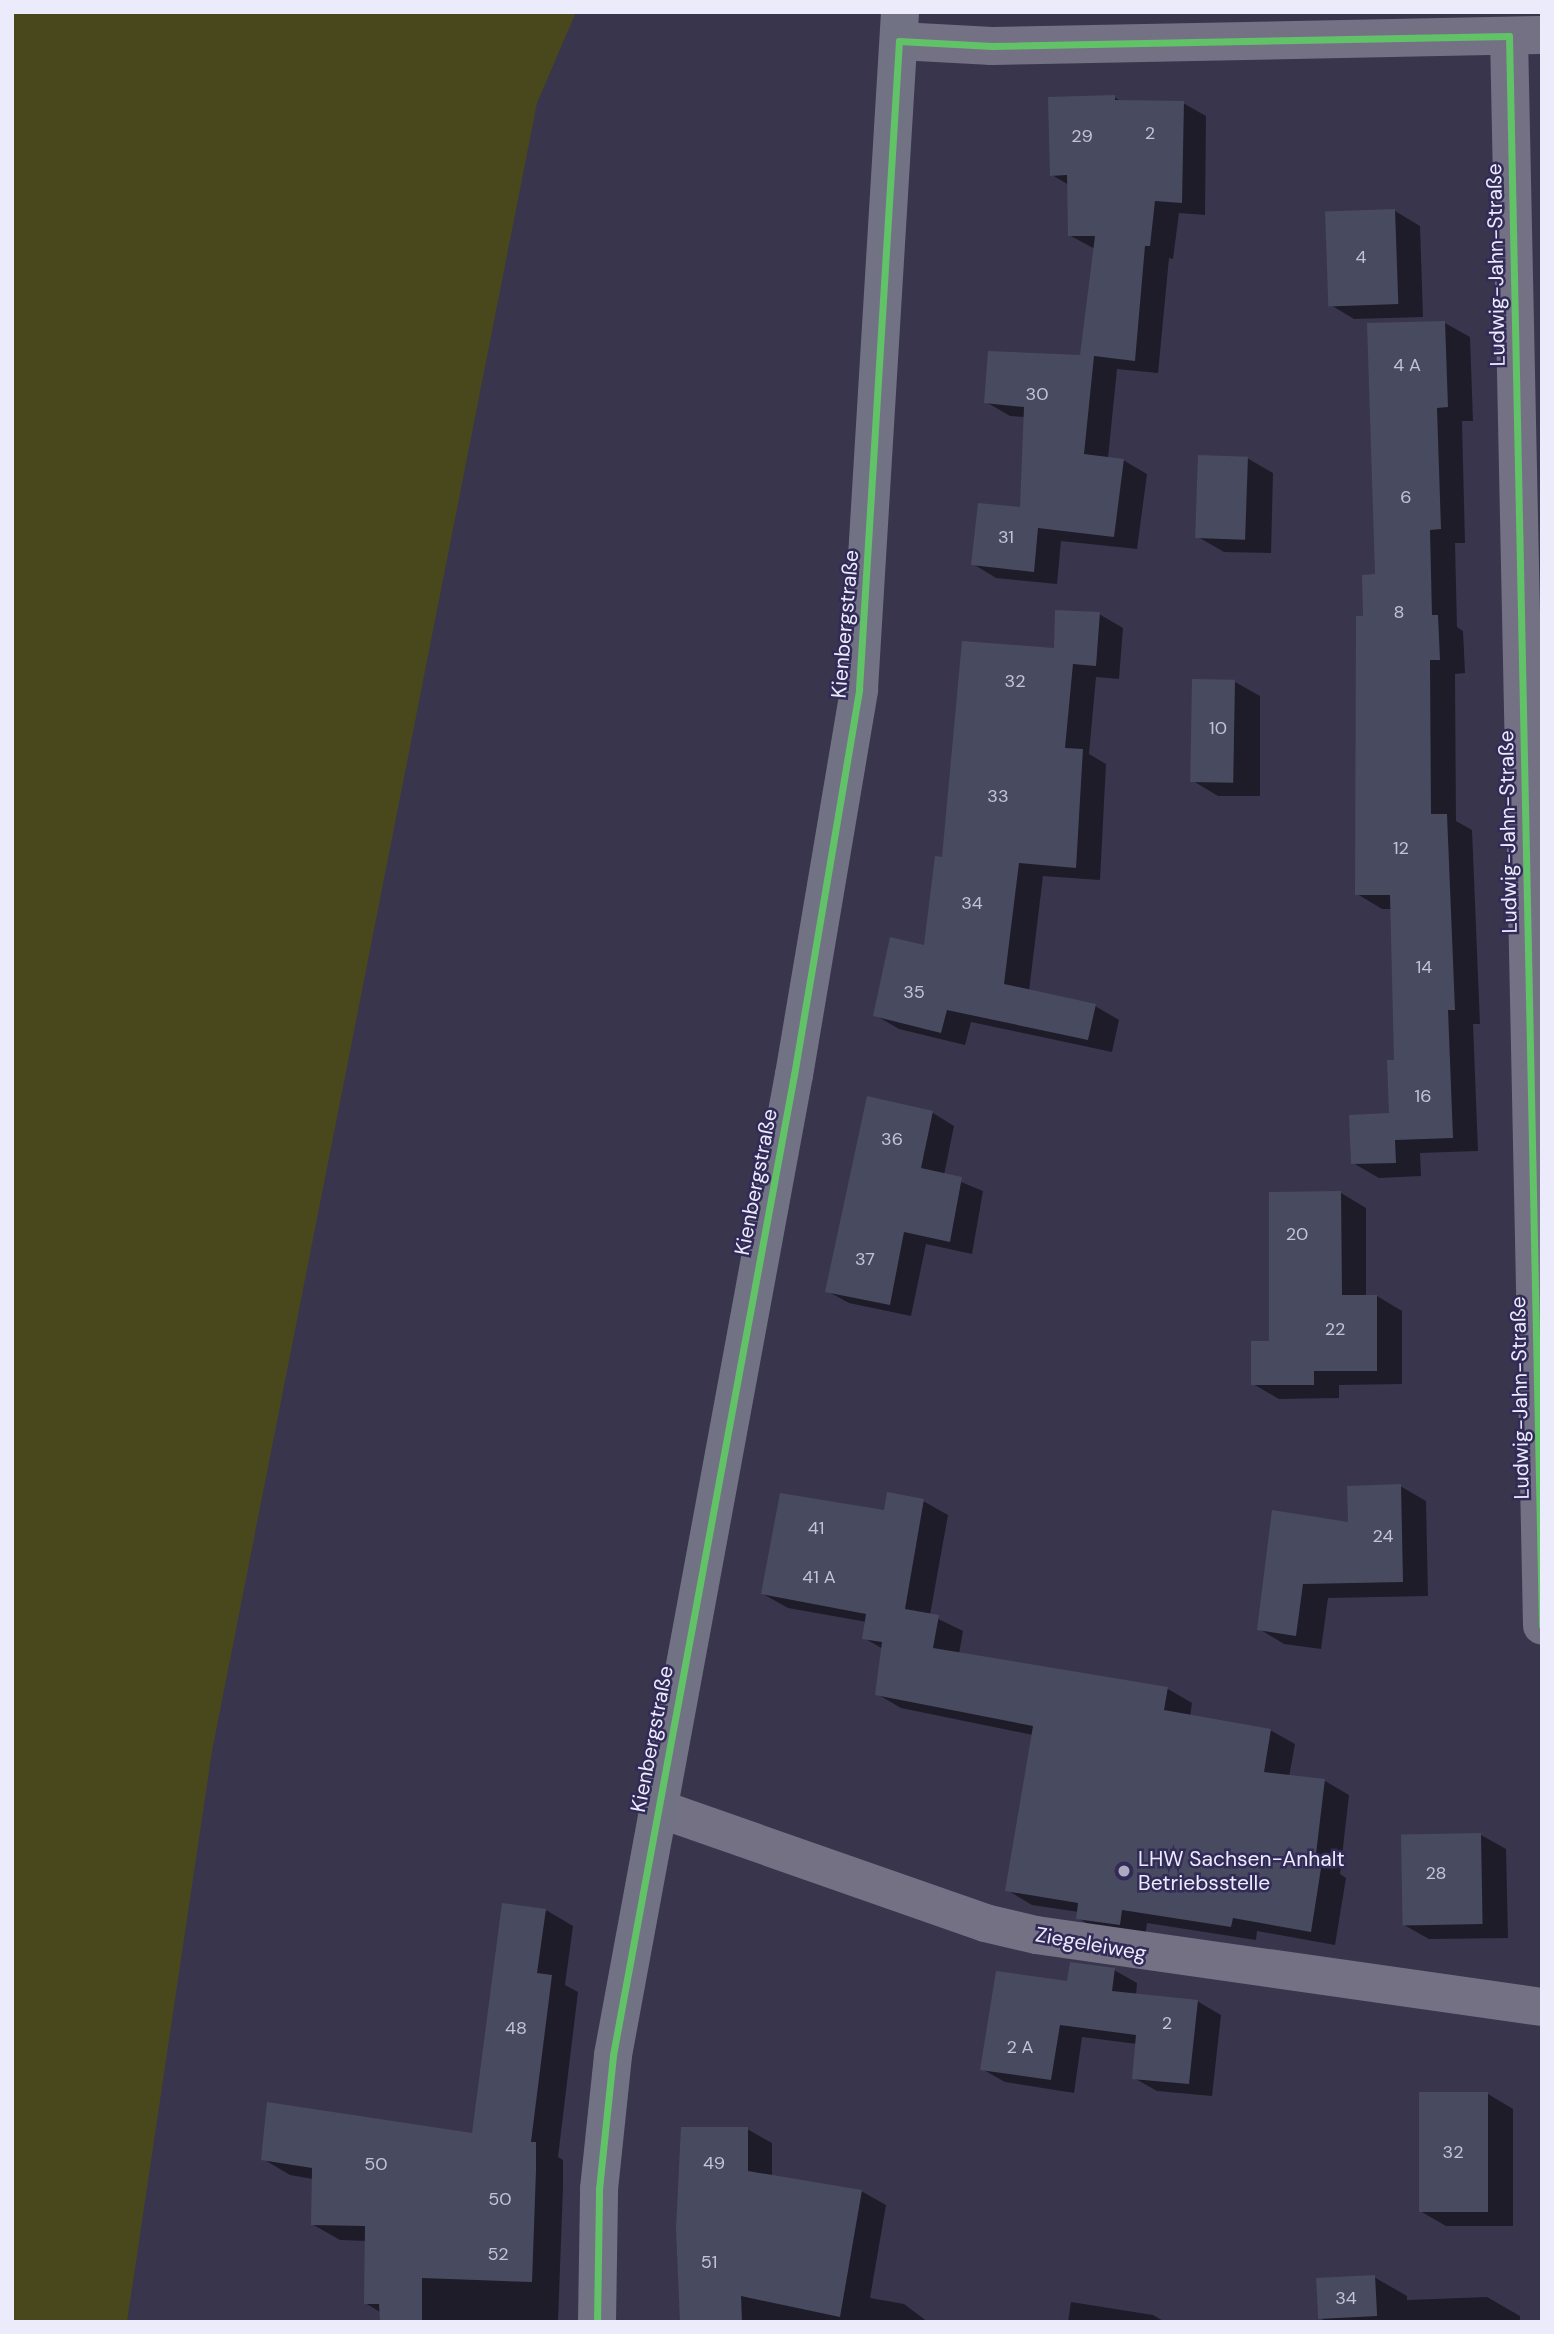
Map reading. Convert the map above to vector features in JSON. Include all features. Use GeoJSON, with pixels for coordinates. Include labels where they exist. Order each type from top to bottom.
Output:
{"type":"FeatureCollection","features":[{"type":"Feature","properties":{"kind":"main road","name":"Kienbergstraße"},"geometry":{"type":"LineString","coordinates":[[597,2322],[602,2138],[657,1808],[794,1075],[859,689],[900,27]]}},
{"type":"Feature","properties":{"kind":"street"},"geometry":{"type":"LineString","coordinates":[[900,27],[992,46],[1525,35]]}},
{"type":"Feature","properties":{"kind":"street","name":"Ludwig-Jahn-Straße"},"geometry":{"type":"LineString","coordinates":[[1525,35],[1542,1626]]}},
{"type":"Feature","properties":{"kind":"street","name":"Ziegeleiweg"},"geometry":{"type":"LineString","coordinates":[[657,1808],[985,1923],[1037,1935],[1542,2007]]}},
{"type":"Feature","properties":{"kind":"shaded area"},"geometry":{"type":"Polygon","coordinates":[[[12,12],[576,12],[537,103],[212,1751],[127,2322],[12,2322],[12,12]]]}},
{"type":"Feature","properties":{"kind":"building"},"geometry":{"type":"Polygon","coordinates":[[[1115,95],[1115,100],[1184,101],[1182,203],[1155,201],[1150,246],[1145,246],[1135,361],[1094,356],[1084,454],[1124,459],[1114,537],[1038,528],[1034,572],[971,565],[978,503],[1020,507],[1024,407],[984,403],[988,351],[1080,355],[1095,236],[1068,236],[1067,175],[1050,176],[1048,97],[1115,95]]]}},
{"type":"Feature","properties":{"kind":"building"},"geometry":{"type":"Polygon","coordinates":[[[1395,209],[1398,304],[1328,306],[1325,211],[1395,209]]]}},
{"type":"Feature","properties":{"kind":"building"},"geometry":{"type":"Polygon","coordinates":[[[1445,321],[1448,407],[1437,408],[1441,529],[1430,530],[1432,615],[1438,615],[1440,660],[1430,660],[1431,814],[1447,814],[1455,1010],[1448,1010],[1453,1138],[1395,1140],[1396,1163],[1351,1164],[1349,1115],[1389,1113],[1387,1060],[1394,1060],[1390,895],[1355,895],[1356,616],[1363,616],[1362,575],[1375,574],[1367,323],[1445,321]]]}},
{"type":"Feature","properties":{"kind":"building"},"geometry":{"type":"Polygon","coordinates":[[[1198,455],[1248,457],[1245,540],[1195,538],[1198,455]]]}},
{"type":"Feature","properties":{"kind":"building"},"geometry":{"type":"Polygon","coordinates":[[[1055,610],[1100,612],[1096,666],[1073,664],[1065,748],[1083,749],[1076,868],[1019,863],[1004,984],[1096,1004],[1088,1040],[947,1010],[941,1033],[873,1016],[890,937],[924,945],[935,856],[942,857],[962,641],[1054,648],[1055,610]]]}},
{"type":"Feature","properties":{"kind":"building"},"geometry":{"type":"Polygon","coordinates":[[[1192,679],[1235,680],[1233,783],[1190,782],[1192,679]]]}},
{"type":"Feature","properties":{"kind":"building"},"geometry":{"type":"Polygon","coordinates":[[[867,1096],[933,1111],[921,1168],[962,1177],[950,1242],[904,1232],[890,1305],[825,1292],[867,1096]]]}},
{"type":"Feature","properties":{"kind":"building"},"geometry":{"type":"Polygon","coordinates":[[[1341,1191],[1342,1295],[1377,1295],[1377,1371],[1314,1371],[1314,1385],[1251,1385],[1251,1341],[1269,1341],[1269,1192],[1341,1191]]]}},
{"type":"Feature","properties":{"kind":"building"},"geometry":{"type":"Polygon","coordinates":[[[1401,1484],[1403,1582],[1303,1584],[1296,1636],[1257,1630],[1272,1510],[1348,1522],[1347,1486],[1401,1484]]]}},
{"type":"Feature","properties":{"kind":"building"},"geometry":{"type":"Polygon","coordinates":[[[887,1492],[924,1499],[905,1609],[939,1615],[933,1648],[1168,1687],[1164,1710],[1271,1729],[1264,1772],[1325,1779],[1315,1862],[1322,1862],[1311,1932],[1233,1918],[1231,1927],[1122,1910],[1120,1925],[1076,1919],[1078,1903],[1005,1891],[1033,1726],[875,1695],[882,1642],[862,1639],[866,1614],[761,1594],[780,1493],[884,1510],[887,1492]]]}},
{"type":"Feature","properties":{"kind":"building"},"geometry":{"type":"Polygon","coordinates":[[[1481,1833],[1483,1924],[1403,1925],[1401,1834],[1481,1833]]]}},
{"type":"Feature","properties":{"kind":"building"},"geometry":{"type":"Polygon","coordinates":[[[502,1903],[546,1909],[537,1973],[552,1975],[531,2142],[536,2142],[532,2282],[422,2278],[422,2322],[380,2322],[379,2304],[364,2304],[365,2226],[311,2225],[312,2168],[261,2160],[267,2102],[472,2133],[502,1903]]]}},
{"type":"Feature","properties":{"kind":"building"},"geometry":{"type":"Polygon","coordinates":[[[1070,1962],[1115,1968],[1112,1991],[1198,2000],[1189,2084],[1132,2079],[1136,2035],[1060,2025],[1051,2080],[980,2070],[996,1971],[1067,1981],[1070,1962]]]}},
{"type":"Feature","properties":{"kind":"building"},"geometry":{"type":"Polygon","coordinates":[[[1419,2092],[1488,2092],[1488,2212],[1419,2212],[1419,2092]]]}},
{"type":"Feature","properties":{"kind":"building"},"geometry":{"type":"Polygon","coordinates":[[[681,2127],[748,2127],[748,2171],[862,2190],[840,2317],[741,2296],[742,2322],[680,2322],[676,2229],[681,2127]]]}},
{"type":"Feature","properties":{"kind":"building"},"geometry":{"type":"Polygon","coordinates":[[[1375,2275],[1377,2316],[1318,2319],[1316,2278],[1375,2275]]]}},
{"type":"Feature","properties":{"kind":"cycle path"},"geometry":{"type":"LineString","coordinates":[[899,41],[992,46],[1509,36],[1542,1626]]}},
{"type":"Feature","properties":{"kind":"cycle path"},"geometry":{"type":"LineString","coordinates":[[597,2322],[599,2189],[613,2055],[794,1075],[859,689],[899,41]]}},
{"type":"Feature","properties":{"kind":"place","name":"LHW Sachsen-Anhalt Betriebsstelle"},"geometry":{"type":"Point","coordinates":[1124,1871]}}]}
